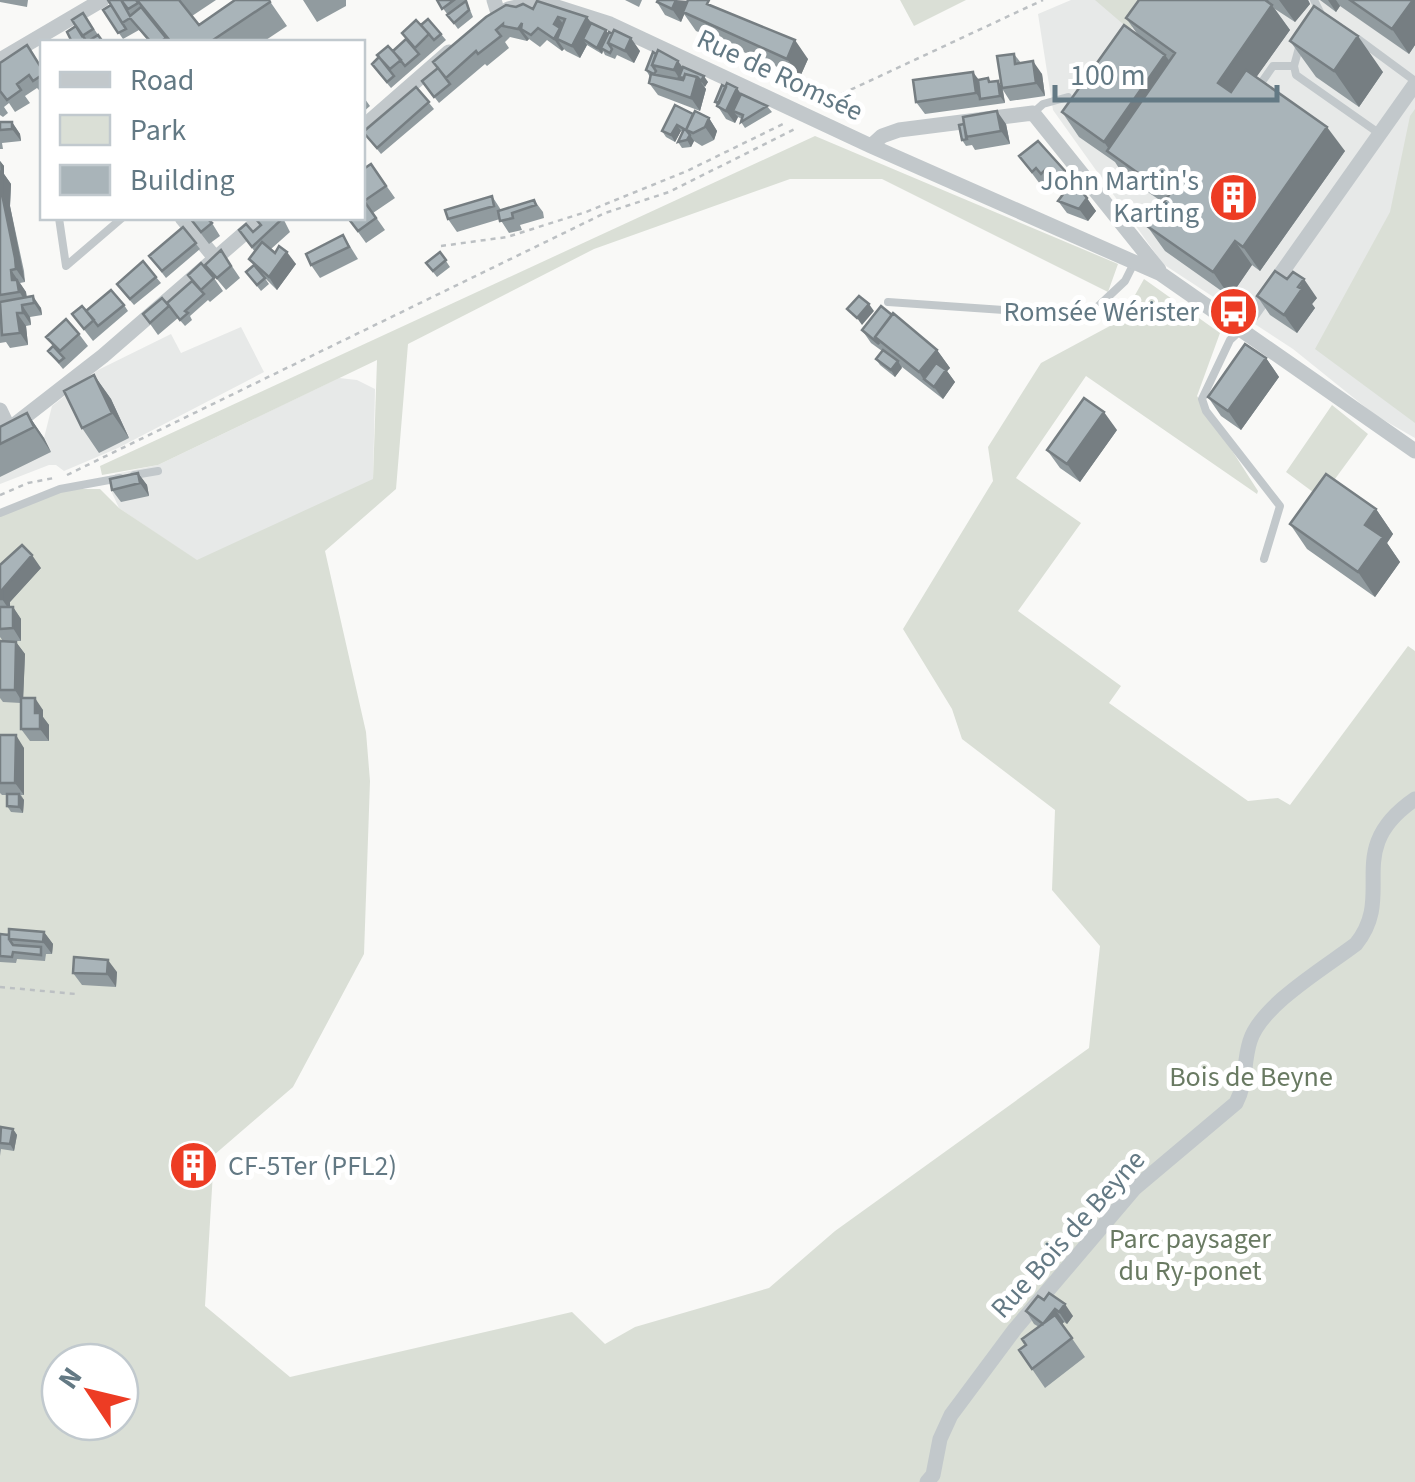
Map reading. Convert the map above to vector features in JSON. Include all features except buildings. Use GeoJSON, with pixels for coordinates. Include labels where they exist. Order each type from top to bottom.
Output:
{"type":"FeatureCollection","features":[{"type":"Feature","properties":{"kind":"street"},"geometry":{"type":"LineString","coordinates":[[57,36],[102,0]]}},
{"type":"Feature","properties":{"kind":"street","name":"Rue de Romsée"},"geometry":{"type":"LineString","coordinates":[[493,11],[530,4],[557,6],[610,24],[1161,274]]}},
{"type":"Feature","properties":{"kind":"street"},"geometry":{"type":"LineString","coordinates":[[365,125],[466,37]]}},
{"type":"Feature","properties":{"kind":"street"},"geometry":{"type":"LineString","coordinates":[[0,60],[40,43]]}},
{"type":"Feature","properties":{"kind":"street"},"geometry":{"type":"LineString","coordinates":[[1241,330],[1380,134],[1408,107],[1415,82]]}},
{"type":"Feature","properties":{"kind":"street"},"geometry":{"type":"LineString","coordinates":[[1033,113],[1161,274],[1415,452]]}},
{"type":"Feature","properties":{"kind":"street","name":"Rue de Romsée"},"geometry":{"type":"LineString","coordinates":[[872,146],[882,136],[899,130],[1033,113]]}},
{"type":"Feature","properties":{"kind":"street"},"geometry":{"type":"LineString","coordinates":[[184,220],[216,259]]}},
{"type":"Feature","properties":{"kind":"street"},"geometry":{"type":"LineString","coordinates":[[0,410],[5,432],[103,356],[260,220]]}},
{"type":"Feature","properties":{"kind":"street","name":"Rue Bois de Beyne"},"geometry":{"type":"LineString","coordinates":[[927,1482],[933,1475],[940,1439],[951,1415],[1015,1329],[1135,1188],[1236,1102],[1245,1086],[1250,1040],[1276,1005],[1356,944],[1366,932],[1372,915],[1374,850],[1384,825],[1415,799]]}},
{"type":"Feature","properties":{"kind":"lane"},"geometry":{"type":"LineString","coordinates":[[1314,0],[1329,21],[1307,34],[1294,66],[1296,74],[1380,134]]}},
{"type":"Feature","properties":{"kind":"lane"},"geometry":{"type":"LineString","coordinates":[[1347,32],[1415,82]]}},
{"type":"Feature","properties":{"kind":"lane"},"geometry":{"type":"LineString","coordinates":[[1254,92],[1274,66],[1294,66]]}},
{"type":"Feature","properties":{"kind":"lane"},"geometry":{"type":"LineString","coordinates":[[1033,113],[1043,104],[1068,97]]}},
{"type":"Feature","properties":{"kind":"lane"},"geometry":{"type":"LineString","coordinates":[[60,220],[66,266],[120,220]]}},
{"type":"Feature","properties":{"kind":"lane"},"geometry":{"type":"LineString","coordinates":[[888,302],[976,310],[1091,312],[1125,281],[1134,263]]}},
{"type":"Feature","properties":{"kind":"lane"},"geometry":{"type":"LineString","coordinates":[[1241,330],[1230,340],[1202,399],[1206,411],[1280,506],[1264,559]]}},
{"type":"Feature","properties":{"kind":"lane"},"geometry":{"type":"LineString","coordinates":[[0,513],[60,489],[158,470]]}},
{"type":"Feature","properties":{"kind":"path"},"geometry":{"type":"LineString","coordinates":[[832,98],[1043,0]]}},
{"type":"Feature","properties":{"kind":"path"},"geometry":{"type":"LineString","coordinates":[[440,246],[507,237],[586,212],[769,132],[785,124],[795,109]]}},
{"type":"Feature","properties":{"kind":"path"},"geometry":{"type":"LineString","coordinates":[[0,495],[28,482],[66,475],[605,212],[669,192],[790,131]]}},
{"type":"Feature","properties":{"kind":"path"},"geometry":{"type":"LineString","coordinates":[[0,987],[76,994]]}},
{"type":"Feature","properties":{"kind":"shaded area"},"geometry":{"type":"Polygon","coordinates":[[[1071,0],[1415,0],[1415,438],[1375,415],[1293,349],[1163,264],[1053,110],[1038,14],[1071,0]]]}},
{"type":"Feature","properties":{"kind":"shaded area"},"geometry":{"type":"Polygon","coordinates":[[[241,327],[264,372],[118,448],[64,471],[49,465],[0,484],[0,460],[44,438],[52,406],[98,370],[171,334],[181,353],[241,327]]]}},
{"type":"Feature","properties":{"kind":"shaded area"},"geometry":{"type":"Polygon","coordinates":[[[339,378],[357,380],[375,389],[373,480],[197,561],[119,508],[112,493],[115,474],[158,465],[339,378]]]}},
{"type":"Feature","properties":{"kind":"green space"},"geometry":{"type":"Polygon","coordinates":[[[900,0],[966,0],[914,26],[900,0]]]}},
{"type":"Feature","properties":{"kind":"green space"},"geometry":{"type":"Polygon","coordinates":[[[1095,0],[1152,0],[1130,30],[1095,0]]]}},
{"type":"Feature","properties":{"kind":"green space"},"geometry":{"type":"Polygon","coordinates":[[[1415,109],[1415,423],[1315,349],[1390,212],[1410,116],[1415,109]]]}},
{"type":"Feature","properties":{"kind":"green space","name":"Parc paysager du Ry-ponet"},"geometry":{"type":"Polygon","coordinates":[[[815,136],[1118,264],[1108,292],[882,179],[790,179],[594,249],[408,344],[396,489],[325,551],[366,732],[370,781],[364,954],[293,1087],[214,1155],[205,1306],[290,1377],[572,1312],[605,1344],[635,1327],[769,1288],[835,1231],[1089,1048],[1100,946],[1052,890],[1055,810],[962,739],[952,709],[903,629],[993,481],[988,447],[1041,363],[1121,320],[1144,279],[1220,333],[1197,396],[1257,494],[1086,376],[1016,478],[1081,523],[1018,611],[1121,686],[1109,703],[1248,801],[1278,798],[1290,805],[1408,646],[1415,651],[1415,1482],[0,1482],[0,512],[60,489],[100,489],[119,508],[197,560],[373,479],[377,360],[158,465],[102,475],[100,466],[815,136]]]}},
{"type":"Feature","properties":{"kind":"green space"},"geometry":{"type":"Polygon","coordinates":[[[1332,405],[1368,434],[1321,498],[1286,472],[1332,405]]]}},
{"type":"Feature","properties":{"kind":"place","name":"John Martin's Karting"},"geometry":{"type":"Point","coordinates":[1234,197]}},
{"type":"Feature","properties":{"kind":"place","name":"Romsée Wérister"},"geometry":{"type":"Point","coordinates":[1234,312]}},
{"type":"Feature","properties":{"kind":"place","name":"CF-5Ter (PFL2)"},"geometry":{"type":"Point","coordinates":[193,1166]}},
{"type":"Feature","properties":{"kind":"park label","name":"Bois de Beyne"},"geometry":{"type":"Point","coordinates":[1251,1077]}}]}
